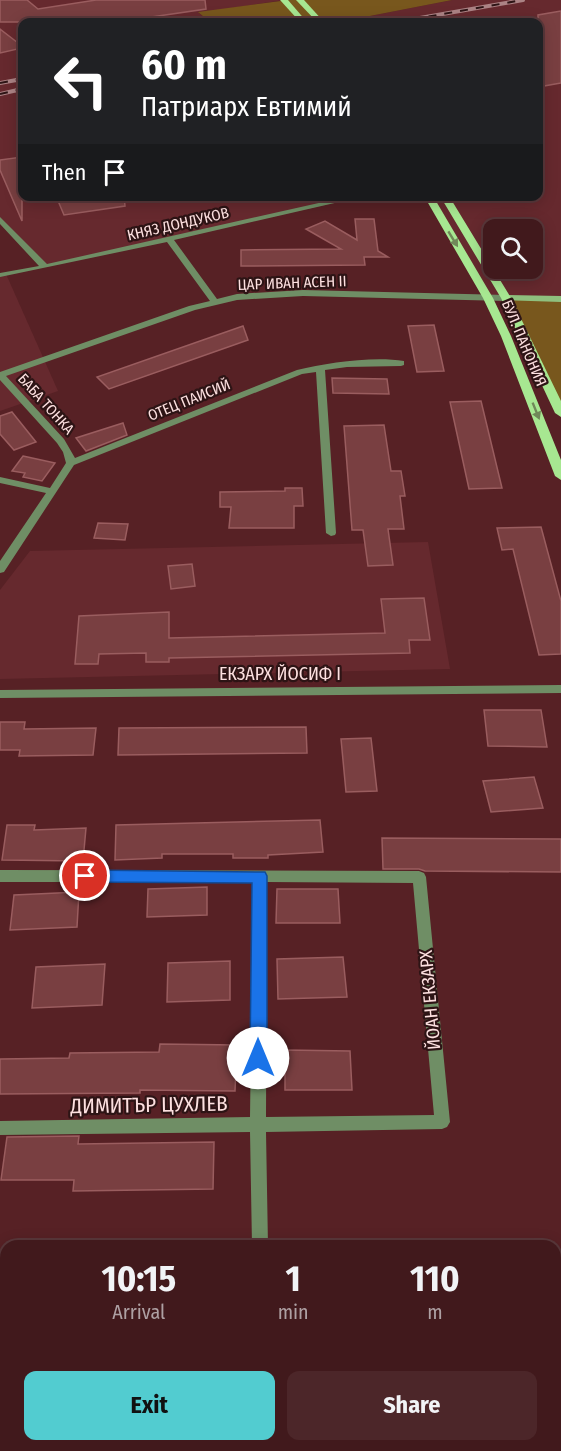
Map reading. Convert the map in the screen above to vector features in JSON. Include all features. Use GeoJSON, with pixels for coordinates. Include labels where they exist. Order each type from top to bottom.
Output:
{"type":"FeatureCollection","features":[{"type":"Feature","properties":{"kind":"main road"},"geometry":{"type":"LineString","coordinates":[[284,0],[300,18]]}},
{"type":"Feature","properties":{"kind":"main road"},"geometry":{"type":"LineString","coordinates":[[300,0],[317,18]]}},
{"type":"Feature","properties":{"kind":"main road","name":"БУЛ. ПАНОНИЯ"},"geometry":{"type":"LineString","coordinates":[[431,201],[488,298],[522,376],[561,476]]}},
{"type":"Feature","properties":{"kind":"main road","name":"БУЛ. ПАНОНИЯ"},"geometry":{"type":"LineString","coordinates":[[447,201],[506,298],[561,413]]}},
{"type":"Feature","properties":{"kind":"main road","name":"ЦАР ИВАН АСЕН II"},"geometry":{"type":"LineString","coordinates":[[506,298],[561,299]]}},
{"type":"Feature","properties":{"kind":"street","name":"КНЯЗ ДОНДУКОВ"},"geometry":{"type":"LineString","coordinates":[[0,275],[170,240],[340,201]]}},
{"type":"Feature","properties":{"kind":"street"},"geometry":{"type":"LineString","coordinates":[[0,219],[45,267]]}},
{"type":"Feature","properties":{"kind":"street"},"geometry":{"type":"LineString","coordinates":[[170,240],[214,301]]}},
{"type":"Feature","properties":{"kind":"street","name":"ЦАР ИВАН АСЕН II"},"geometry":{"type":"LineString","coordinates":[[0,375],[214,301],[248,296],[303,293],[506,298]]}},
{"type":"Feature","properties":{"kind":"street","name":"ОТЕЦ ПАИСИЙ"},"geometry":{"type":"LineString","coordinates":[[70,458],[320,367],[401,363]]}},
{"type":"Feature","properties":{"kind":"street"},"geometry":{"type":"LineString","coordinates":[[320,367],[331,533]]}},
{"type":"Feature","properties":{"kind":"street","name":"БАБА ТОНКА"},"geometry":{"type":"LineString","coordinates":[[0,375],[61,441],[70,458]]}},
{"type":"Feature","properties":{"kind":"street"},"geometry":{"type":"LineString","coordinates":[[0,569],[51,491],[66,474],[70,458]]}},
{"type":"Feature","properties":{"kind":"street"},"geometry":{"type":"LineString","coordinates":[[0,480],[51,491]]}},
{"type":"Feature","properties":{"kind":"street","name":"ЕКЗАРХ ЙОСИФ I"},"geometry":{"type":"LineString","coordinates":[[0,694],[561,689]]}},
{"type":"Feature","properties":{"kind":"street"},"geometry":{"type":"LineString","coordinates":[[0,876],[260,876],[258,1125],[260,1240]]}},
{"type":"Feature","properties":{"kind":"street","name":"ЙОАН ЕКЗАРХ"},"geometry":{"type":"LineString","coordinates":[[260,876],[418,877],[442,1122]]}},
{"type":"Feature","properties":{"kind":"street","name":"ДИМИТЪР ЦУХЛЕВ"},"geometry":{"type":"LineString","coordinates":[[0,1128],[442,1122]]}},
{"type":"Feature","properties":{"kind":"shaded area"},"geometry":{"type":"Polygon","coordinates":[[[0,0],[284,0],[199,13],[205,18],[18,18],[18,201],[344,201],[45,267],[0,219],[0,0]]]}},
{"type":"Feature","properties":{"kind":"shaded area"},"geometry":{"type":"Polygon","coordinates":[[[288,0],[452,0],[360,18],[205,18],[198,12],[288,0]]]}},
{"type":"Feature","properties":{"kind":"shaded area"},"geometry":{"type":"Polygon","coordinates":[[[452,0],[561,0],[561,299],[488,298],[430,201],[543,201],[543,18],[360,18],[452,0]]]}},
{"type":"Feature","properties":{"kind":"shaded area"},"geometry":{"type":"Polygon","coordinates":[[[6,274],[58,391],[0,411],[0,275],[6,274]]]}},
{"type":"Feature","properties":{"kind":"shaded area"},"geometry":{"type":"Polygon","coordinates":[[[506,298],[561,299],[561,413],[506,298]]]}},
{"type":"Feature","properties":{"kind":"shaded area"},"geometry":{"type":"Polygon","coordinates":[[[428,542],[450,669],[0,679],[0,590],[30,551],[428,542]]]}},
{"type":"Feature","properties":{"kind":"building"},"geometry":{"type":"Polygon","coordinates":[[[0,0],[27,0],[38,9],[96,0],[205,0],[206,9],[144,18],[18,18],[18,22],[0,22],[0,0]]]}},
{"type":"Feature","properties":{"kind":"building"},"geometry":{"type":"Polygon","coordinates":[[[561,11],[561,83],[543,86],[543,18],[538,18],[538,15],[561,11]]]}},
{"type":"Feature","properties":{"kind":"building"},"geometry":{"type":"Polygon","coordinates":[[[0,29],[18,43],[18,49],[0,53],[0,29]]]}},
{"type":"Feature","properties":{"kind":"building"},"geometry":{"type":"Polygon","coordinates":[[[18,158],[18,201],[22,201],[22,221],[0,170],[0,160],[18,158]]]}},
{"type":"Feature","properties":{"kind":"building"},"geometry":{"type":"Polygon","coordinates":[[[58,201],[124,201],[125,206],[64,215],[58,201]]]}},
{"type":"Feature","properties":{"kind":"building"},"geometry":{"type":"Polygon","coordinates":[[[355,219],[374,219],[378,251],[388,257],[364,257],[365,265],[241,266],[241,250],[341,249],[306,229],[325,221],[357,240],[355,219]]]}},
{"type":"Feature","properties":{"kind":"building"},"geometry":{"type":"Polygon","coordinates":[[[434,325],[444,371],[417,372],[408,326],[434,325]]]}},
{"type":"Feature","properties":{"kind":"building"},"geometry":{"type":"Polygon","coordinates":[[[243,326],[248,340],[109,389],[97,377],[243,326]]]}},
{"type":"Feature","properties":{"kind":"building"},"geometry":{"type":"Polygon","coordinates":[[[332,378],[387,379],[389,394],[333,393],[332,378]]]}},
{"type":"Feature","properties":{"kind":"building"},"geometry":{"type":"Polygon","coordinates":[[[481,401],[502,488],[469,489],[450,402],[481,401]]]}},
{"type":"Feature","properties":{"kind":"building"},"geometry":{"type":"Polygon","coordinates":[[[12,412],[36,442],[14,450],[0,434],[0,416],[12,412]]]}},
{"type":"Feature","properties":{"kind":"building"},"geometry":{"type":"Polygon","coordinates":[[[123,423],[127,435],[86,451],[76,438],[123,423]]]}},
{"type":"Feature","properties":{"kind":"building"},"geometry":{"type":"Polygon","coordinates":[[[384,425],[391,471],[401,471],[405,496],[400,496],[404,529],[388,529],[393,565],[368,566],[363,530],[352,530],[344,426],[384,425]]]}},
{"type":"Feature","properties":{"kind":"building"},"geometry":{"type":"Polygon","coordinates":[[[23,456],[55,463],[42,481],[23,477],[25,473],[12,471],[23,456]]]}},
{"type":"Feature","properties":{"kind":"building"},"geometry":{"type":"Polygon","coordinates":[[[285,488],[302,488],[303,506],[294,506],[294,528],[229,528],[231,507],[220,507],[220,492],[285,491],[285,488]]]}},
{"type":"Feature","properties":{"kind":"building"},"geometry":{"type":"Polygon","coordinates":[[[98,523],[128,524],[125,540],[94,538],[98,523]]]}},
{"type":"Feature","properties":{"kind":"building"},"geometry":{"type":"Polygon","coordinates":[[[541,527],[561,601],[561,654],[539,655],[513,549],[502,550],[497,528],[541,527]]]}},
{"type":"Feature","properties":{"kind":"building"},"geometry":{"type":"Polygon","coordinates":[[[192,564],[195,586],[171,589],[168,566],[192,564]]]}},
{"type":"Feature","properties":{"kind":"building"},"geometry":{"type":"Polygon","coordinates":[[[424,598],[430,640],[409,640],[410,653],[169,658],[169,662],[146,662],[146,653],[99,654],[98,664],[75,664],[79,616],[169,612],[169,638],[385,633],[381,599],[424,598]]]}},
{"type":"Feature","properties":{"kind":"building"},"geometry":{"type":"Polygon","coordinates":[[[484,710],[541,710],[547,747],[488,746],[484,710]]]}},
{"type":"Feature","properties":{"kind":"building"},"geometry":{"type":"Polygon","coordinates":[[[0,722],[25,722],[24,729],[96,728],[93,755],[19,756],[20,750],[0,750],[0,722]]]}},
{"type":"Feature","properties":{"kind":"building"},"geometry":{"type":"Polygon","coordinates":[[[306,727],[307,753],[118,755],[119,728],[306,727]]]}},
{"type":"Feature","properties":{"kind":"building"},"geometry":{"type":"Polygon","coordinates":[[[371,738],[377,791],[346,792],[341,739],[371,738]]]}},
{"type":"Feature","properties":{"kind":"building"},"geometry":{"type":"Polygon","coordinates":[[[534,777],[543,808],[491,812],[483,781],[534,777]]]}},
{"type":"Feature","properties":{"kind":"building"},"geometry":{"type":"Polygon","coordinates":[[[320,820],[323,852],[268,855],[268,858],[233,858],[233,854],[162,854],[162,858],[115,860],[116,825],[320,820]]]}},
{"type":"Feature","properties":{"kind":"building"},"geometry":{"type":"Polygon","coordinates":[[[7,825],[35,825],[34,830],[86,828],[83,861],[2,860],[7,825]]]}},
{"type":"Feature","properties":{"kind":"building"},"geometry":{"type":"Polygon","coordinates":[[[382,838],[561,839],[561,872],[383,869],[382,838]]]}},
{"type":"Feature","properties":{"kind":"building"},"geometry":{"type":"Polygon","coordinates":[[[207,887],[207,915],[147,917],[148,889],[207,887]]]}},
{"type":"Feature","properties":{"kind":"building"},"geometry":{"type":"Polygon","coordinates":[[[277,889],[338,889],[340,923],[276,923],[277,889]]]}},
{"type":"Feature","properties":{"kind":"building"},"geometry":{"type":"Polygon","coordinates":[[[79,892],[77,927],[10,930],[14,895],[79,892]]]}},
{"type":"Feature","properties":{"kind":"building"},"geometry":{"type":"Polygon","coordinates":[[[343,957],[347,997],[278,999],[277,959],[343,957]]]}},
{"type":"Feature","properties":{"kind":"building"},"geometry":{"type":"Polygon","coordinates":[[[230,961],[230,1000],[167,1002],[168,963],[230,961]]]}},
{"type":"Feature","properties":{"kind":"building"},"geometry":{"type":"Polygon","coordinates":[[[105,964],[102,1005],[32,1008],[36,967],[105,964]]]}},
{"type":"Feature","properties":{"kind":"building"},"geometry":{"type":"Polygon","coordinates":[[[160,1044],[237,1045],[235,1091],[140,1090],[140,1093],[0,1094],[0,1059],[69,1058],[70,1053],[159,1052],[160,1044]]]}},
{"type":"Feature","properties":{"kind":"building"},"geometry":{"type":"Polygon","coordinates":[[[285,1050],[350,1051],[352,1090],[285,1090],[285,1050]]]}},
{"type":"Feature","properties":{"kind":"building"},"geometry":{"type":"Polygon","coordinates":[[[79,1136],[78,1144],[214,1142],[213,1189],[73,1191],[74,1180],[1,1180],[7,1137],[79,1136]]]}},
{"type":"Feature","properties":{"kind":"railway"},"geometry":{"type":"LineString","coordinates":[[420,18],[523,0]]}},
{"type":"Feature","properties":{"kind":"railway"},"geometry":{"type":"LineString","coordinates":[[0,83],[18,80]]}},
{"type":"Feature","properties":{"kind":"railway"},"geometry":{"type":"LineString","coordinates":[[0,94],[18,90]]}},
{"type":"Feature","properties":{"kind":"route"},"geometry":{"type":"LineString","coordinates":[[85,876],[260,876],[258,1058]]}}]}
